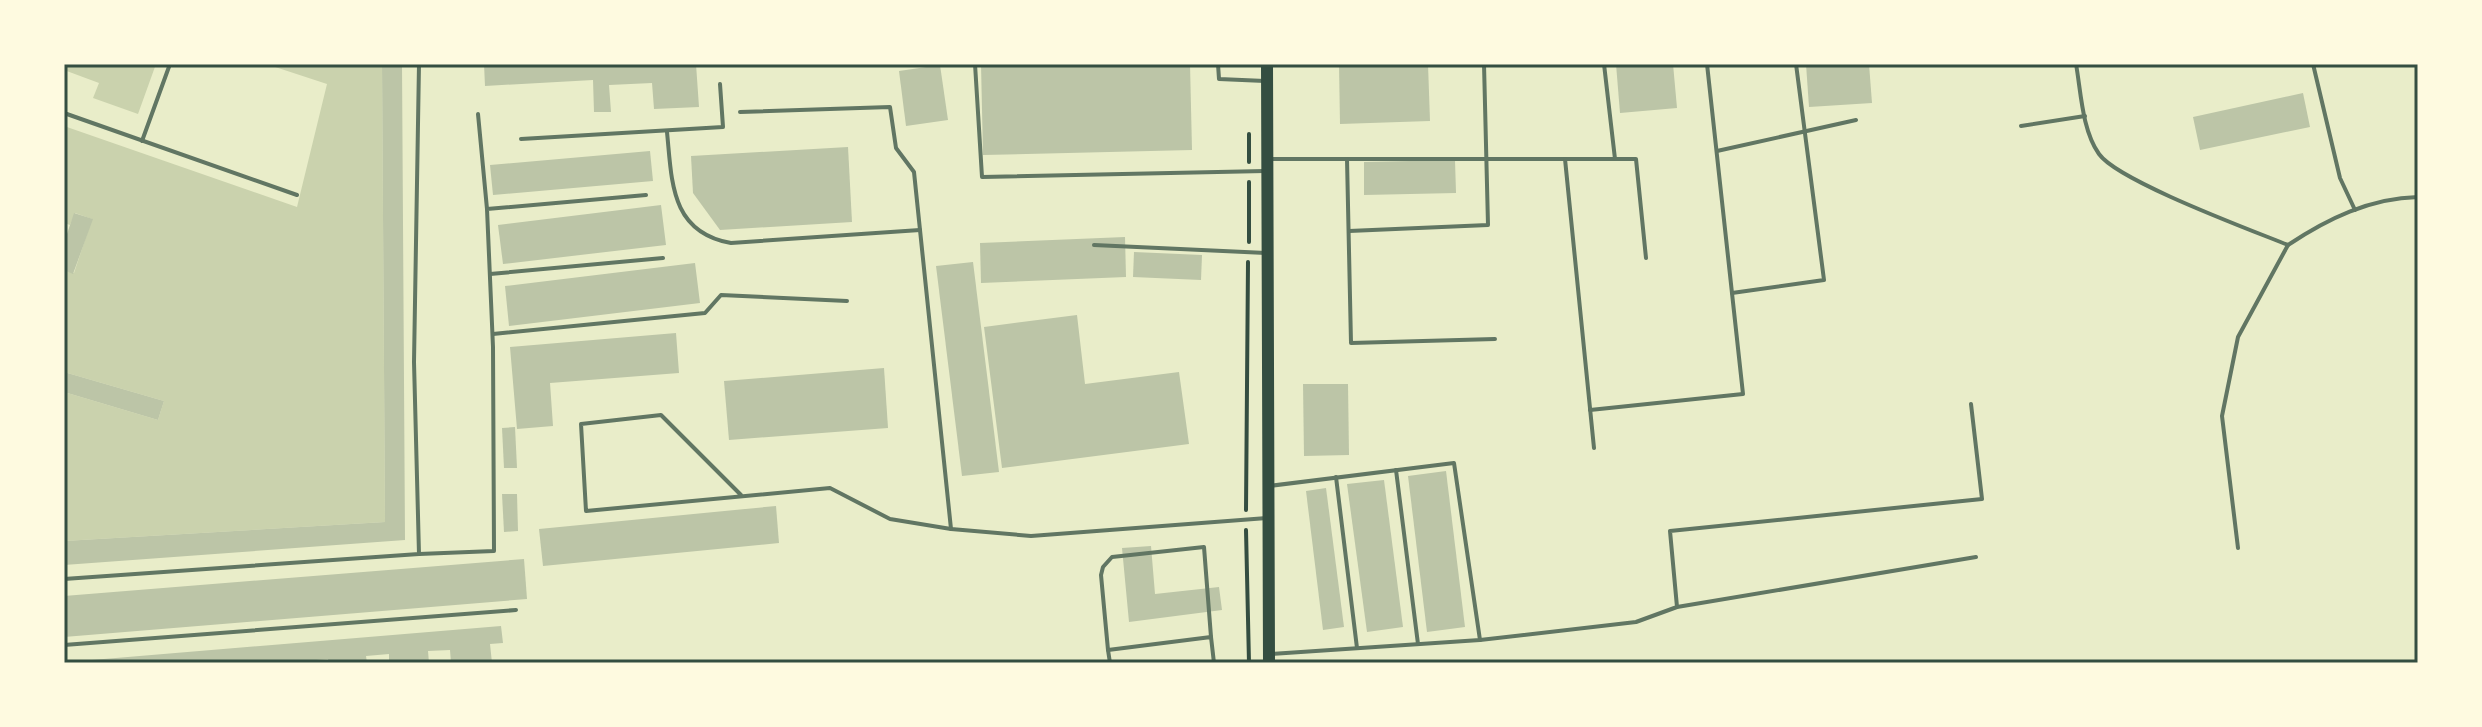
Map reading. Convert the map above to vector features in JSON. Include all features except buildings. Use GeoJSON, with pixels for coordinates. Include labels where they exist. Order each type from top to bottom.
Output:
{"type":"FeatureCollection","features":[{"type":"Feature","properties":{"kind":"main road"},"geometry":{"type":"LineString","coordinates":[[1267,64],[1269,658]]}},
{"type":"Feature","properties":{"kind":"lane"},"geometry":{"type":"LineString","coordinates":[[142,141],[170,64]]}},
{"type":"Feature","properties":{"kind":"lane"},"geometry":{"type":"LineString","coordinates":[[419,64],[414,362],[419,554]]}},
{"type":"Feature","properties":{"kind":"lane"},"geometry":{"type":"LineString","coordinates":[[975,64],[982,177],[1249,172],[1268,165],[1347,159],[1636,159],[1646,258]]}},
{"type":"Feature","properties":{"kind":"lane"},"geometry":{"type":"LineString","coordinates":[[1218,64],[1219,79],[1267,81]]}},
{"type":"Feature","properties":{"kind":"lane"},"geometry":{"type":"LineString","coordinates":[[1349,231],[1488,225],[1484,64]]}},
{"type":"Feature","properties":{"kind":"lane"},"geometry":{"type":"LineString","coordinates":[[1604,64],[1615,159]]}},
{"type":"Feature","properties":{"kind":"lane"},"geometry":{"type":"LineString","coordinates":[[1590,410],[1743,394],[1707,64]]}},
{"type":"Feature","properties":{"kind":"lane"},"geometry":{"type":"LineString","coordinates":[[1732,293],[1824,280],[1796,64]]}},
{"type":"Feature","properties":{"kind":"lane"},"geometry":{"type":"LineString","coordinates":[[2076,64],[2088,132],[2098,153],[2109,165],[2153,188],[2288,245]]}},
{"type":"Feature","properties":{"kind":"lane"},"geometry":{"type":"LineString","coordinates":[[2222,64],[2248,64]]}},
{"type":"Feature","properties":{"kind":"lane"},"geometry":{"type":"LineString","coordinates":[[2313,64],[2340,178],[2355,210]]}},
{"type":"Feature","properties":{"kind":"lane"},"geometry":{"type":"LineString","coordinates":[[521,139],[723,127],[720,84]]}},
{"type":"Feature","properties":{"kind":"lane"},"geometry":{"type":"LineString","coordinates":[[740,112],[890,107],[896,148],[914,172],[951,529]]}},
{"type":"Feature","properties":{"kind":"lane"},"geometry":{"type":"LineString","coordinates":[[64,113],[297,195]]}},
{"type":"Feature","properties":{"kind":"lane"},"geometry":{"type":"LineString","coordinates":[[64,579],[494,551],[493,334],[487,209],[478,114]]}},
{"type":"Feature","properties":{"kind":"lane"},"geometry":{"type":"LineString","coordinates":[[2021,126],[2085,116]]}},
{"type":"Feature","properties":{"kind":"lane"},"geometry":{"type":"LineString","coordinates":[[1717,151],[1856,120]]}},
{"type":"Feature","properties":{"kind":"lane"},"geometry":{"type":"LineString","coordinates":[[667,132],[676,201],[697,229],[718,240],[731,243],[920,230]]}},
{"type":"Feature","properties":{"kind":"lane"},"geometry":{"type":"LineString","coordinates":[[1347,159],[1351,343],[1495,339]]}},
{"type":"Feature","properties":{"kind":"lane"},"geometry":{"type":"LineString","coordinates":[[1565,159],[1594,448]]}},
{"type":"Feature","properties":{"kind":"lane"},"geometry":{"type":"LineString","coordinates":[[487,209],[646,195]]}},
{"type":"Feature","properties":{"kind":"lane"},"geometry":{"type":"LineString","coordinates":[[2238,548],[2222,416],[2238,337],[2288,245],[2337,215],[2389,200],[2418,197]]}},
{"type":"Feature","properties":{"kind":"lane"},"geometry":{"type":"LineString","coordinates":[[1094,245],[1268,253]]}},
{"type":"Feature","properties":{"kind":"lane"},"geometry":{"type":"LineString","coordinates":[[490,274],[663,258]]}},
{"type":"Feature","properties":{"kind":"lane"},"geometry":{"type":"LineString","coordinates":[[493,334],[705,313],[721,295],[847,301]]}},
{"type":"Feature","properties":{"kind":"lane"},"geometry":{"type":"LineString","coordinates":[[1677,607],[1670,531],[1982,499],[1971,404]]}},
{"type":"Feature","properties":{"kind":"lane"},"geometry":{"type":"LineString","coordinates":[[741,495],[661,415],[581,424],[586,511],[830,488],[890,519],[951,529],[1031,536],[1268,518]]}},
{"type":"Feature","properties":{"kind":"lane"},"geometry":{"type":"LineString","coordinates":[[1269,486],[1454,463],[1480,640]]}},
{"type":"Feature","properties":{"kind":"lane"},"geometry":{"type":"LineString","coordinates":[[1396,470],[1418,644]]}},
{"type":"Feature","properties":{"kind":"lane"},"geometry":{"type":"LineString","coordinates":[[1336,477],[1357,648]]}},
{"type":"Feature","properties":{"kind":"lane"},"geometry":{"type":"LineString","coordinates":[[1110,663],[1101,575],[1103,567],[1112,557],[1204,547],[1214,663]]}},
{"type":"Feature","properties":{"kind":"lane"},"geometry":{"type":"LineString","coordinates":[[1269,658],[1357,648],[1480,640],[1636,622],[1677,607],[1976,557]]}},
{"type":"Feature","properties":{"kind":"lane"},"geometry":{"type":"LineString","coordinates":[[64,645],[516,610]]}},
{"type":"Feature","properties":{"kind":"lane"},"geometry":{"type":"LineString","coordinates":[[1108,650],[1211,637]]}},
{"type":"Feature","properties":{"kind":"path"},"geometry":{"type":"LineString","coordinates":[[1249,126],[1246,520],[1249,663]]}},
{"type":"Feature","properties":{"kind":"green space"},"geometry":{"type":"Polygon","coordinates":[[[64,64],[156,64],[138,114],[93,98],[99,83],[64,70],[64,64]]]}},
{"type":"Feature","properties":{"kind":"green space"},"geometry":{"type":"Polygon","coordinates":[[[266,64],[382,64],[385,522],[64,541],[64,392],[158,420],[164,401],[64,372],[64,270],[74,273],[92,219],[75,213],[70,225],[64,223],[64,126],[297,207],[327,84],[266,64]]]}}]}
